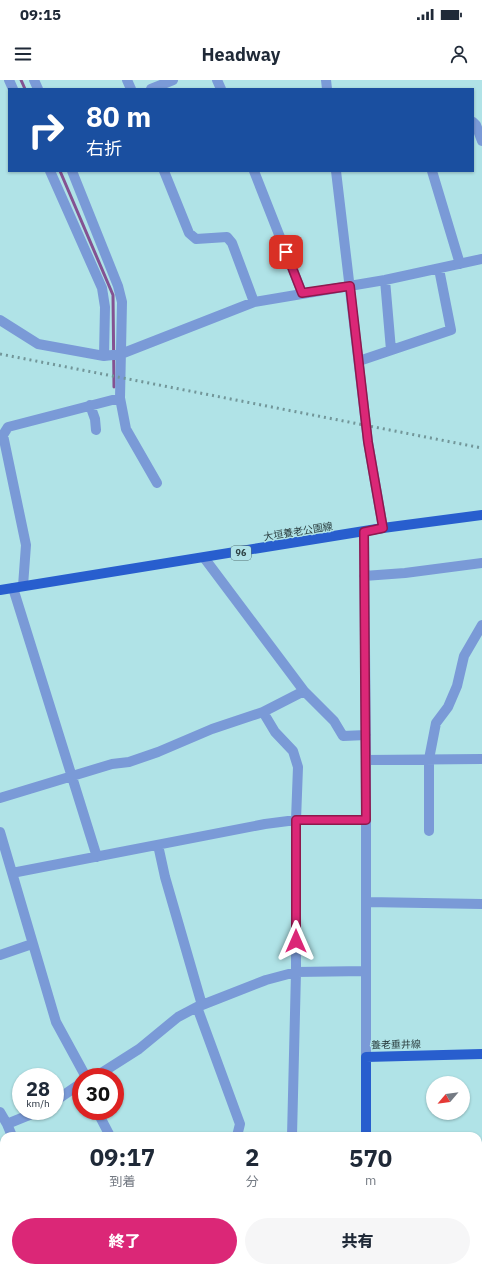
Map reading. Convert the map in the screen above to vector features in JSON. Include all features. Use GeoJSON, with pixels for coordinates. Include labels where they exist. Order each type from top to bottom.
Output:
{"type":"FeatureCollection","features":[{"type":"Feature","properties":{"kind":"main road","name":"大垣養老公園線"},"geometry":{"type":"LineString","coordinates":[[0,590],[205,559],[383,528],[482,515]]}},
{"type":"Feature","properties":{"kind":"main road","name":"養老垂井線"},"geometry":{"type":"LineString","coordinates":[[366,1132],[366,1057],[482,1054]]}},
{"type":"Feature","properties":{"kind":"street"},"geometry":{"type":"LineString","coordinates":[[153,88],[173,80]]}},
{"type":"Feature","properties":{"kind":"street"},"geometry":{"type":"LineString","coordinates":[[474,123],[482,141]]}},
{"type":"Feature","properties":{"kind":"street"},"geometry":{"type":"LineString","coordinates":[[50,172],[102,288],[105,307],[104,356]]}},
{"type":"Feature","properties":{"kind":"street"},"geometry":{"type":"LineString","coordinates":[[72,172],[118,286],[122,302],[120,398],[126,429],[157,483]]}},
{"type":"Feature","properties":{"kind":"street"},"geometry":{"type":"LineString","coordinates":[[164,172],[189,233],[196,239],[227,237],[232,243],[254,302]]}},
{"type":"Feature","properties":{"kind":"street"},"geometry":{"type":"LineString","coordinates":[[254,172],[302,293]]}},
{"type":"Feature","properties":{"kind":"street"},"geometry":{"type":"LineString","coordinates":[[336,172],[368,442],[383,528]]}},
{"type":"Feature","properties":{"kind":"street"},"geometry":{"type":"LineString","coordinates":[[432,172],[460,264]]}},
{"type":"Feature","properties":{"kind":"street"},"geometry":{"type":"LineString","coordinates":[[0,320],[38,344],[104,356],[122,354],[254,302],[439,270],[482,259]]}},
{"type":"Feature","properties":{"kind":"street"},"geometry":{"type":"LineString","coordinates":[[359,361],[451,330],[439,270]]}},
{"type":"Feature","properties":{"kind":"street"},"geometry":{"type":"LineString","coordinates":[[385,280],[391,350]]}},
{"type":"Feature","properties":{"kind":"street"},"geometry":{"type":"LineString","coordinates":[[97,857],[72,777],[18,587],[26,545],[3,435],[8,427],[120,398]]}},
{"type":"Feature","properties":{"kind":"street"},"geometry":{"type":"LineString","coordinates":[[90,405],[95,419],[96,430]]}},
{"type":"Feature","properties":{"kind":"street"},"geometry":{"type":"LineString","coordinates":[[364,532],[366,735],[366,1057]]}},
{"type":"Feature","properties":{"kind":"street"},"geometry":{"type":"LineString","coordinates":[[205,559],[304,691],[334,721],[343,736],[366,735]]}},
{"type":"Feature","properties":{"kind":"street"},"geometry":{"type":"LineString","coordinates":[[364,576],[405,573],[482,563]]}},
{"type":"Feature","properties":{"kind":"street"},"geometry":{"type":"LineString","coordinates":[[429,831],[429,759],[436,723],[448,707],[457,686],[464,656],[482,625]]}},
{"type":"Feature","properties":{"kind":"street"},"geometry":{"type":"LineString","coordinates":[[0,798],[112,764],[136,759],[212,728],[263,712],[304,691]]}},
{"type":"Feature","properties":{"kind":"street"},"geometry":{"type":"LineString","coordinates":[[263,712],[275,732],[293,751],[298,767],[296,820],[296,972],[292,1132]]}},
{"type":"Feature","properties":{"kind":"street"},"geometry":{"type":"LineString","coordinates":[[366,760],[482,759]]}},
{"type":"Feature","properties":{"kind":"street"},"geometry":{"type":"LineString","coordinates":[[12,873],[265,824],[296,820],[366,820]]}},
{"type":"Feature","properties":{"kind":"street"},"geometry":{"type":"LineString","coordinates":[[0,833],[56,1022],[81,1068]]}},
{"type":"Feature","properties":{"kind":"street"},"geometry":{"type":"LineString","coordinates":[[158,845],[165,877],[200,1006],[240,1124],[238,1132]]}},
{"type":"Feature","properties":{"kind":"street"},"geometry":{"type":"LineString","coordinates":[[366,902],[482,904]]}},
{"type":"Feature","properties":{"kind":"street"},"geometry":{"type":"LineString","coordinates":[[0,954],[32,944]]}},
{"type":"Feature","properties":{"kind":"street"},"geometry":{"type":"LineString","coordinates":[[110,1068],[139,1049],[178,1018],[200,1006],[266,980],[296,972],[366,971]]}},
{"type":"Feature","properties":{"kind":"street"},"geometry":{"type":"LineString","coordinates":[[0,1112],[10,1132]]}},
{"type":"Feature","properties":{"kind":"street"},"geometry":{"type":"LineString","coordinates":[[7,1124],[17,1120]]}},
{"type":"Feature","properties":{"kind":"street"},"geometry":{"type":"LineString","coordinates":[[102,1120],[108,1132]]}},
{"type":"Feature","properties":{"kind":"waterway"},"geometry":{"type":"LineString","coordinates":[[21,80],[25,88]]}},
{"type":"Feature","properties":{"kind":"waterway"},"geometry":{"type":"LineString","coordinates":[[60,172],[113,295],[114,387]]}},
{"type":"Feature","properties":{"kind":"railway"},"geometry":{"type":"LineString","coordinates":[[0,354],[482,448]]}},
{"type":"Feature","properties":{"kind":"route"},"geometry":{"type":"LineString","coordinates":[[286,252],[302,293],[350,286],[368,442],[383,528],[364,532],[366,820],[296,820],[296,941]]}}]}
